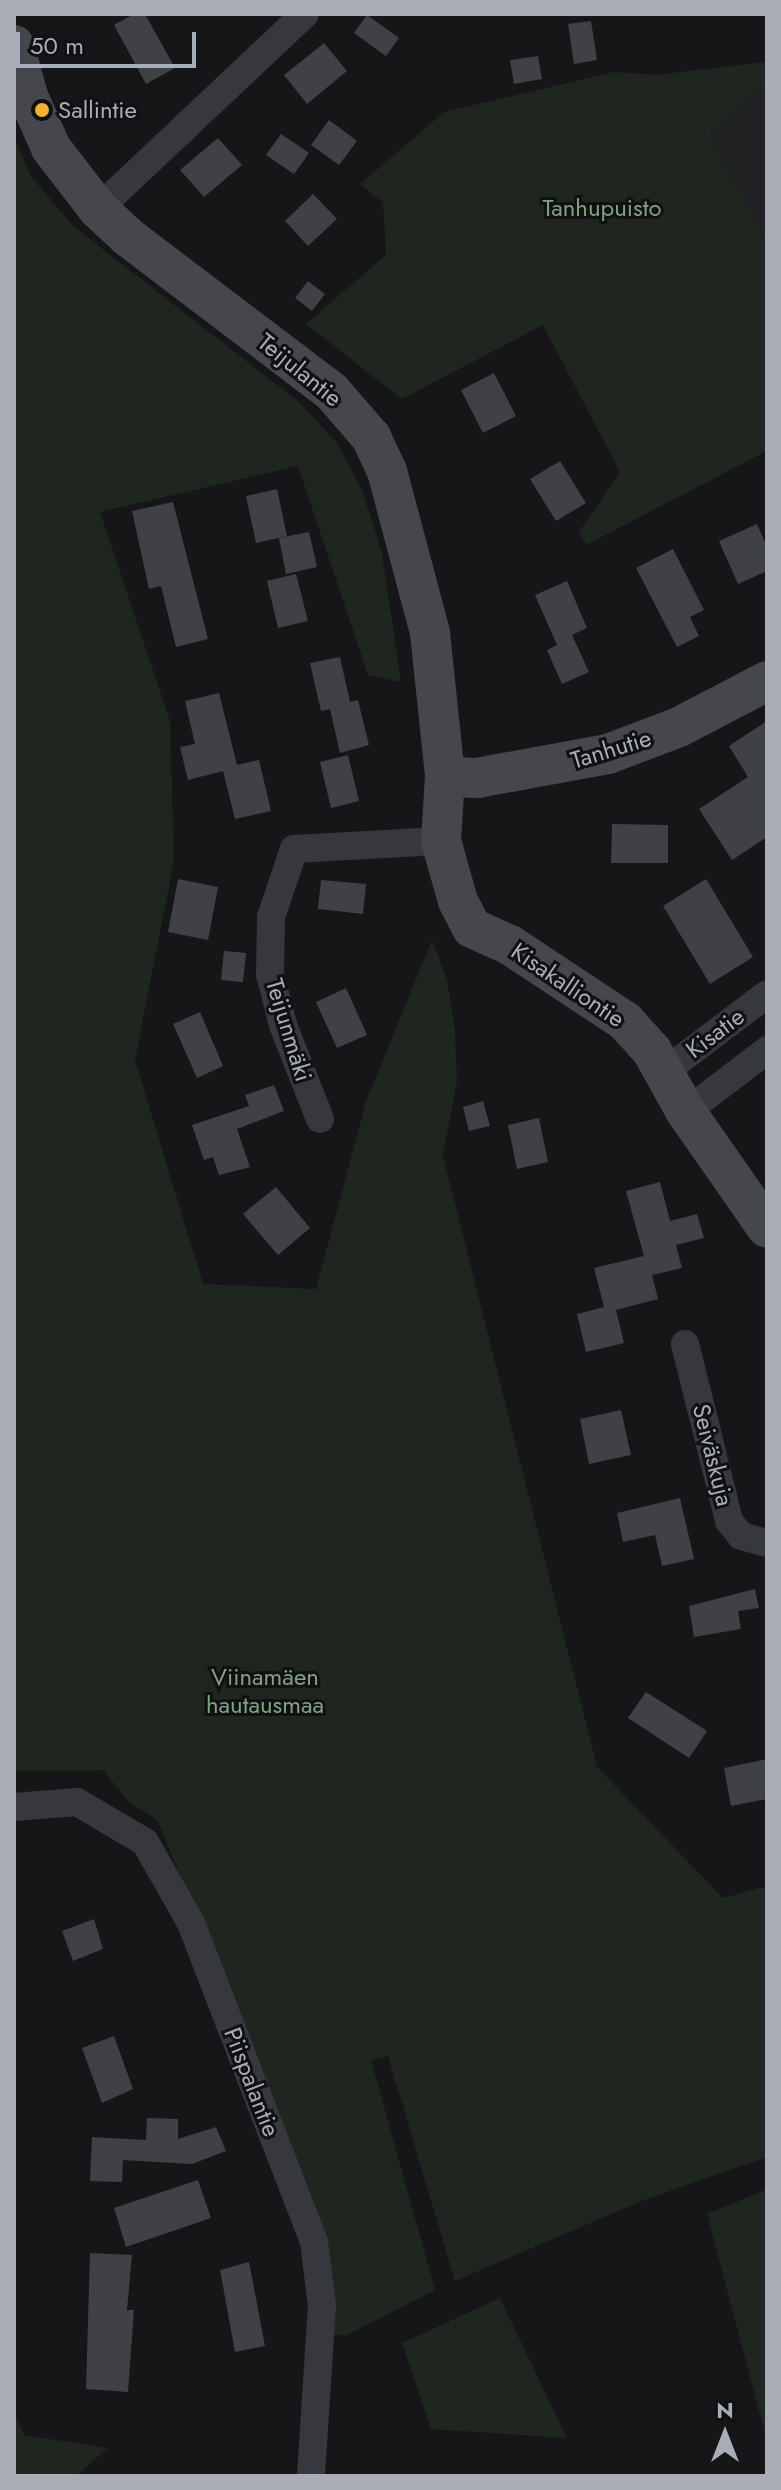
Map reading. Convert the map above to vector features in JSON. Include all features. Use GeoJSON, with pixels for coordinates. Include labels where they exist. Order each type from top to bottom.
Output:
{"type":"FeatureCollection","features":[{"type":"Feature","properties":{"kind":"street"},"geometry":{"type":"LineString","coordinates":[[98,209],[305,14]]}},
{"type":"Feature","properties":{"kind":"street","name":"Teijulantie"},"geometry":{"type":"LineString","coordinates":[[14,45],[28,96],[51,148],[98,209],[128,237],[332,392],[371,437],[387,471],[430,633],[445,776]]}},
{"type":"Feature","properties":{"kind":"street","name":"Tanhutie"},"geometry":{"type":"LineString","coordinates":[[445,776],[477,778],[608,754],[679,727],[767,681]]}},
{"type":"Feature","properties":{"kind":"street","name":"Kisakalliontie"},"geometry":{"type":"LineString","coordinates":[[445,776],[441,841],[449,879],[472,928],[510,945],[625,1021],[664,1072],[686,1112],[767,1228]]}},
{"type":"Feature","properties":{"kind":"street","name":"Teijunmäki"},"geometry":{"type":"LineString","coordinates":[[320,1119],[283,1025],[270,974],[271,917],[294,849],[441,841]]}},
{"type":"Feature","properties":{"kind":"street","name":"Kisatie"},"geometry":{"type":"LineString","coordinates":[[664,1072],[767,994]]}},
{"type":"Feature","properties":{"kind":"street"},"geometry":{"type":"LineString","coordinates":[[686,1112],[767,1050]]}},
{"type":"Feature","properties":{"kind":"street","name":"Seiväskuja"},"geometry":{"type":"LineString","coordinates":[[685,1344],[729,1521],[741,1536],[767,1543]]}},
{"type":"Feature","properties":{"kind":"street","name":"Piispalantie"},"geometry":{"type":"LineString","coordinates":[[14,1807],[77,1802],[145,1842],[191,1923],[314,2242],[322,2305],[311,2476]]}},
{"type":"Feature","properties":{"kind":"shaded area"},"geometry":{"type":"Polygon","coordinates":[[[767,84],[767,242],[710,133],[767,84]]]}},
{"type":"Feature","properties":{"kind":"green space","name":"Tanhupuisto"},"geometry":{"type":"Polygon","coordinates":[[[767,62],[767,84],[710,133],[767,242],[767,451],[586,545],[579,532],[620,472],[543,325],[402,399],[306,324],[386,255],[383,202],[360,184],[444,112],[614,72],[655,75],[767,62]]]}},
{"type":"Feature","properties":{"kind":"green space","name":"Viinamäen hautausmaa"},"geometry":{"type":"Polygon","coordinates":[[[14,136],[30,175],[73,226],[299,402],[337,443],[362,490],[382,553],[401,682],[368,675],[298,466],[100,512],[170,721],[174,860],[135,1060],[203,1284],[316,1289],[366,1102],[432,940],[447,980],[455,1029],[457,1081],[443,1156],[597,1767],[723,1898],[767,1886],[767,2157],[644,2200],[455,2281],[388,2056],[371,2060],[435,2290],[347,2335],[332,2335],[322,2230],[158,1821],[128,1801],[103,1770],[14,1771],[14,136]]]}},
{"type":"Feature","properties":{"kind":"green space"},"geometry":{"type":"Polygon","coordinates":[[[767,2189],[767,2441],[707,2214],[767,2189]]]}},
{"type":"Feature","properties":{"kind":"green space"},"geometry":{"type":"Polygon","coordinates":[[[500,2298],[567,2438],[431,2429],[402,2343],[500,2298]]]}},
{"type":"Feature","properties":{"kind":"green space"},"geometry":{"type":"Polygon","coordinates":[[[14,2412],[24,2435],[108,2448],[76,2476],[14,2476],[14,2412]]]}},
{"type":"Feature","properties":{"kind":"building"},"geometry":{"type":"Polygon","coordinates":[[[134,14],[145,14],[175,68],[146,84],[114,25],[134,14]]]}},
{"type":"Feature","properties":{"kind":"building"},"geometry":{"type":"Polygon","coordinates":[[[367,15],[399,38],[386,56],[354,33],[367,15]]]}},
{"type":"Feature","properties":{"kind":"building"},"geometry":{"type":"Polygon","coordinates":[[[591,21],[597,60],[574,64],[568,24],[591,21]]]}},
{"type":"Feature","properties":{"kind":"building"},"geometry":{"type":"Polygon","coordinates":[[[324,43],[347,71],[307,104],[284,75],[324,43]]]}},
{"type":"Feature","properties":{"kind":"building"},"geometry":{"type":"Polygon","coordinates":[[[538,56],[542,79],[514,84],[510,60],[538,56]]]}},
{"type":"Feature","properties":{"kind":"building"},"geometry":{"type":"Polygon","coordinates":[[[329,120],[357,141],[339,165],[311,145],[329,120]]]}},
{"type":"Feature","properties":{"kind":"building"},"geometry":{"type":"Polygon","coordinates":[[[281,134],[309,153],[294,174],[266,155],[281,134]]]}},
{"type":"Feature","properties":{"kind":"building"},"geometry":{"type":"Polygon","coordinates":[[[218,138],[242,165],[204,197],[180,170],[218,138]]]}},
{"type":"Feature","properties":{"kind":"building"},"geometry":{"type":"Polygon","coordinates":[[[313,194],[337,219],[308,246],[285,221],[313,194]]]}},
{"type":"Feature","properties":{"kind":"building"},"geometry":{"type":"Polygon","coordinates":[[[308,281],[325,294],[312,311],[295,298],[308,281]]]}},
{"type":"Feature","properties":{"kind":"building"},"geometry":{"type":"Polygon","coordinates":[[[494,373],[516,416],[483,433],[461,390],[494,373]]]}},
{"type":"Feature","properties":{"kind":"building"},"geometry":{"type":"Polygon","coordinates":[[[560,461],[586,503],[556,521],[530,479],[560,461]]]}},
{"type":"Feature","properties":{"kind":"building"},"geometry":{"type":"Polygon","coordinates":[[[277,489],[287,536],[256,543],[246,496],[277,489]]]}},
{"type":"Feature","properties":{"kind":"building"},"geometry":{"type":"Polygon","coordinates":[[[173,502],[208,639],[176,647],[161,586],[149,589],[132,511],[173,502]]]}},
{"type":"Feature","properties":{"kind":"building"},"geometry":{"type":"Polygon","coordinates":[[[757,524],[767,547],[767,571],[738,584],[719,541],[757,524]]]}},
{"type":"Feature","properties":{"kind":"building"},"geometry":{"type":"Polygon","coordinates":[[[309,532],[317,567],[286,574],[279,538],[309,532]]]}},
{"type":"Feature","properties":{"kind":"building"},"geometry":{"type":"Polygon","coordinates":[[[673,549],[704,610],[690,617],[699,636],[677,647],[636,568],[673,549]]]}},
{"type":"Feature","properties":{"kind":"building"},"geometry":{"type":"Polygon","coordinates":[[[296,574],[308,621],[278,628],[267,581],[296,574]]]}},
{"type":"Feature","properties":{"kind":"building"},"geometry":{"type":"Polygon","coordinates":[[[567,581],[587,628],[572,635],[589,672],[562,684],[547,650],[557,645],[535,595],[567,581]]]}},
{"type":"Feature","properties":{"kind":"building"},"geometry":{"type":"Polygon","coordinates":[[[340,657],[350,702],[358,700],[369,745],[340,753],[330,709],[321,711],[310,663],[340,657]]]}},
{"type":"Feature","properties":{"kind":"building"},"geometry":{"type":"Polygon","coordinates":[[[219,693],[237,765],[259,760],[271,811],[235,819],[223,771],[188,780],[180,747],[195,744],[185,701],[219,693]]]}},
{"type":"Feature","properties":{"kind":"building"},"geometry":{"type":"Polygon","coordinates":[[[767,721],[767,837],[732,860],[699,809],[748,777],[729,746],[767,721]]]}},
{"type":"Feature","properties":{"kind":"building"},"geometry":{"type":"Polygon","coordinates":[[[348,755],[359,801],[331,808],[320,762],[348,755]]]}},
{"type":"Feature","properties":{"kind":"building"},"geometry":{"type":"Polygon","coordinates":[[[612,824],[668,825],[668,863],[611,863],[612,824]]]}},
{"type":"Feature","properties":{"kind":"building"},"geometry":{"type":"Polygon","coordinates":[[[178,879],[218,887],[208,940],[168,932],[178,879]]]}},
{"type":"Feature","properties":{"kind":"building"},"geometry":{"type":"Polygon","coordinates":[[[706,879],[753,957],[710,984],[663,906],[706,879]]]}},
{"type":"Feature","properties":{"kind":"building"},"geometry":{"type":"Polygon","coordinates":[[[321,880],[366,884],[363,914],[318,909],[321,880]]]}},
{"type":"Feature","properties":{"kind":"building"},"geometry":{"type":"Polygon","coordinates":[[[224,951],[246,953],[243,982],[221,980],[224,951]]]}},
{"type":"Feature","properties":{"kind":"building"},"geometry":{"type":"Polygon","coordinates":[[[346,988],[367,1035],[337,1048],[316,1002],[346,988]]]}},
{"type":"Feature","properties":{"kind":"building"},"geometry":{"type":"Polygon","coordinates":[[[200,1012],[223,1066],[197,1078],[173,1024],[200,1012]]]}},
{"type":"Feature","properties":{"kind":"building"},"geometry":{"type":"Polygon","coordinates":[[[274,1085],[284,1111],[237,1129],[250,1167],[219,1175],[213,1157],[204,1160],[192,1125],[249,1106],[245,1095],[274,1085]]]}},
{"type":"Feature","properties":{"kind":"building"},"geometry":{"type":"Polygon","coordinates":[[[483,1101],[490,1126],[469,1131],[463,1107],[483,1101]]]}},
{"type":"Feature","properties":{"kind":"building"},"geometry":{"type":"Polygon","coordinates":[[[539,1118],[548,1162],[517,1169],[508,1125],[539,1118]]]}},
{"type":"Feature","properties":{"kind":"building"},"geometry":{"type":"Polygon","coordinates":[[[660,1182],[670,1221],[697,1214],[704,1238],[676,1245],[682,1268],[652,1275],[658,1299],[616,1310],[624,1343],[586,1352],[577,1314],[604,1307],[594,1268],[644,1256],[626,1191],[660,1182]]]}},
{"type":"Feature","properties":{"kind":"building"},"geometry":{"type":"Polygon","coordinates":[[[276,1187],[310,1228],[278,1255],[243,1214],[276,1187]]]}},
{"type":"Feature","properties":{"kind":"building"},"geometry":{"type":"Polygon","coordinates":[[[621,1410],[631,1455],[589,1464],[580,1419],[621,1410]]]}},
{"type":"Feature","properties":{"kind":"building"},"geometry":{"type":"Polygon","coordinates":[[[680,1498],[694,1559],[662,1566],[655,1535],[623,1542],[617,1513],[680,1498]]]}},
{"type":"Feature","properties":{"kind":"building"},"geometry":{"type":"Polygon","coordinates":[[[755,1589],[759,1608],[738,1611],[741,1629],[694,1637],[689,1606],[755,1589]]]}},
{"type":"Feature","properties":{"kind":"building"},"geometry":{"type":"Polygon","coordinates":[[[646,1692],[707,1731],[689,1758],[628,1718],[646,1692]]]}},
{"type":"Feature","properties":{"kind":"building"},"geometry":{"type":"Polygon","coordinates":[[[767,1759],[767,1799],[731,1806],[724,1768],[767,1759]]]}},
{"type":"Feature","properties":{"kind":"building"},"geometry":{"type":"Polygon","coordinates":[[[94,1919],[103,1949],[73,1961],[62,1931],[94,1919]]]}},
{"type":"Feature","properties":{"kind":"building"},"geometry":{"type":"Polygon","coordinates":[[[114,2036],[133,2089],[102,2103],[82,2048],[114,2036]]]}},
{"type":"Feature","properties":{"kind":"building"},"geometry":{"type":"Polygon","coordinates":[[[147,2118],[178,2119],[178,2139],[216,2127],[226,2151],[192,2164],[123,2160],[122,2182],[90,2181],[92,2137],[146,2140],[147,2118]]]}},
{"type":"Feature","properties":{"kind":"building"},"geometry":{"type":"Polygon","coordinates":[[[198,2180],[211,2218],[126,2247],[114,2208],[198,2180]]]}},
{"type":"Feature","properties":{"kind":"building"},"geometry":{"type":"Polygon","coordinates":[[[90,2253],[132,2255],[127,2310],[134,2310],[128,2392],[86,2389],[90,2253]]]}},
{"type":"Feature","properties":{"kind":"building"},"geometry":{"type":"Polygon","coordinates":[[[249,2262],[265,2346],[235,2352],[220,2270],[249,2262]]]}},
{"type":"Feature","properties":{"kind":"place","name":"Sallintie"},"geometry":{"type":"Point","coordinates":[42,110]}}]}
